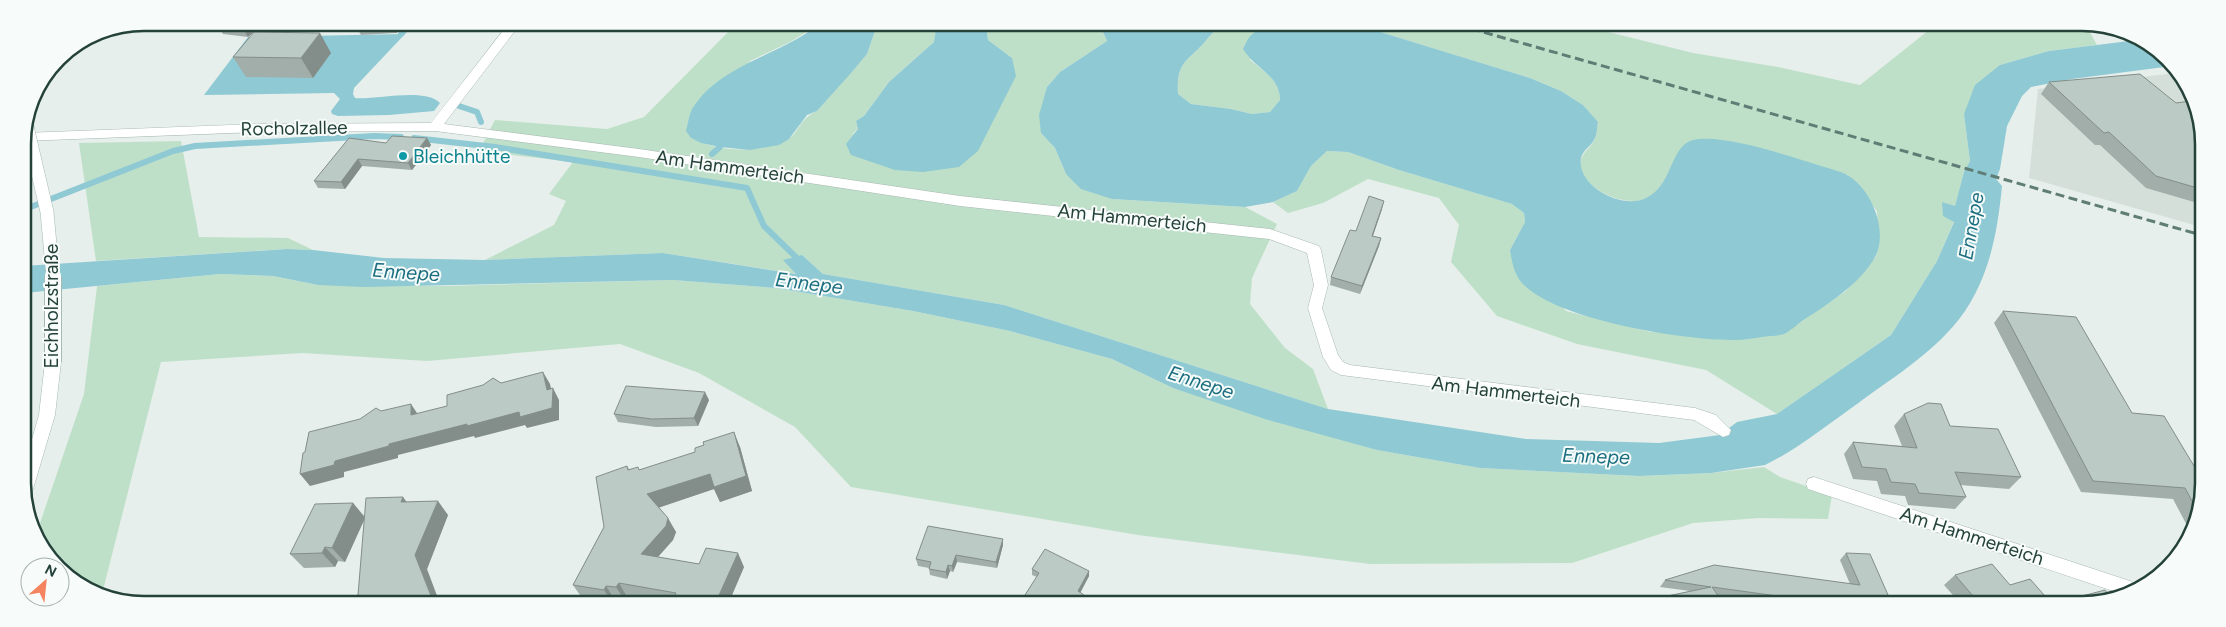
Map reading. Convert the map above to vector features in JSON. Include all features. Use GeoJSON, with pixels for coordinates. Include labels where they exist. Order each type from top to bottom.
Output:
{"type":"FeatureCollection","features":[{"type":"Feature","properties":{"kind":"street"},"geometry":{"type":"LineString","coordinates":[[435,127],[509,31]]}},
{"type":"Feature","properties":{"kind":"street","name":"Rocholzallee"},"geometry":{"type":"LineString","coordinates":[[31,137],[259,128],[435,127]]}},
{"type":"Feature","properties":{"kind":"street","name":"Am Hammerteich"},"geometry":{"type":"LineString","coordinates":[[435,127],[960,200],[1270,234],[1314,250],[1321,285],[1315,308],[1331,357],[1338,366],[1347,371],[1695,414],[1702,416],[1723,430]]}},
{"type":"Feature","properties":{"kind":"street","name":"Eichholzstraße"},"geometry":{"type":"LineString","coordinates":[[31,138],[40,167],[51,234],[55,292],[53,362],[47,415],[31,469]]}},
{"type":"Feature","properties":{"kind":"street","name":"Am Hammerteich"},"geometry":{"type":"LineString","coordinates":[[1814,484],[2125,587]]}},
{"type":"Feature","properties":{"kind":"shaded area"},"geometry":{"type":"Polygon","coordinates":[[[2170,74],[2183,94],[2193,122],[2195,137],[2195,225],[2029,178],[2038,89],[2170,74]]]}},
{"type":"Feature","properties":{"kind":"green space"},"geometry":{"type":"Polygon","coordinates":[[[729,31],[808,31],[790,42],[750,61],[691,138],[714,146],[739,149],[765,147],[777,144],[791,137],[806,118],[817,111],[867,54],[875,31],[937,31],[934,42],[889,82],[864,116],[856,121],[858,129],[851,135],[1012,58],[988,40],[987,31],[1103,32],[1107,41],[1060,72],[1047,87],[1041,133],[1055,148],[1066,174],[1112,199],[1245,207],[1277,224],[1252,278],[1250,304],[1285,348],[1313,369],[1328,409],[1004,305],[823,274],[802,255],[797,274],[663,253],[485,260],[554,225],[566,201],[549,194],[573,162],[479,151],[495,120],[607,129],[644,117],[729,31]]]}},
{"type":"Feature","properties":{"kind":"green space"},"geometry":{"type":"Polygon","coordinates":[[[1213,31],[1258,31],[1250,60],[1271,77],[1277,87],[1280,100],[1270,112],[1252,114],[1231,109],[1191,104],[1178,94],[1179,74],[1182,67],[1213,31]]]}},
{"type":"Feature","properties":{"kind":"green space"},"geometry":{"type":"Polygon","coordinates":[[[1377,31],[1604,31],[1693,53],[1778,67],[1860,85],[1928,31],[2089,31],[2097,45],[2049,51],[2000,65],[1964,114],[1970,161],[1964,172],[1955,207],[1942,202],[1954,221],[1937,261],[1891,335],[1777,414],[1706,370],[1577,344],[1497,316],[1451,262],[1459,225],[1439,198],[1368,179],[1323,203],[1288,213],[1273,202],[1297,191],[1311,166],[1327,151],[1348,152],[1399,170],[1512,204],[1524,213],[1525,222],[1510,250],[1566,311],[1651,332],[1783,334],[1846,291],[1876,256],[1878,242],[1877,211],[1848,175],[1669,175],[1659,189],[1645,199],[1627,201],[1607,195],[1590,183],[1584,176],[1581,168],[1581,159],[1593,142],[1598,123],[1583,105],[1561,91],[1530,78],[1377,31]]]}},
{"type":"Feature","properties":{"kind":"green space"},"geometry":{"type":"Polygon","coordinates":[[[181,141],[199,237],[288,238],[313,250],[287,249],[96,261],[79,143],[181,141]]]}},
{"type":"Feature","properties":{"kind":"green space"},"geometry":{"type":"Polygon","coordinates":[[[220,274],[273,276],[318,285],[445,286],[673,280],[776,288],[913,311],[1010,331],[1112,359],[1173,388],[1377,450],[1480,468],[1639,476],[1711,473],[1764,467],[1780,477],[1832,495],[1828,519],[1759,518],[1693,523],[1572,563],[1370,564],[1138,535],[851,487],[795,427],[699,373],[620,344],[427,361],[303,353],[161,362],[104,588],[88,581],[70,568],[70,557],[59,557],[46,539],[39,525],[84,394],[97,286],[220,274]]]}},
{"type":"Feature","properties":{"kind":"water"},"geometry":{"type":"Polygon","coordinates":[[[809,31],[875,31],[867,54],[851,73],[817,111],[807,115],[789,139],[779,145],[750,150],[720,147],[701,143],[691,138],[686,131],[692,109],[718,81],[809,31]]]}},
{"type":"Feature","properties":{"kind":"water"},"geometry":{"type":"Polygon","coordinates":[[[936,31],[987,31],[988,40],[1012,58],[1016,76],[978,151],[959,167],[923,172],[895,170],[851,155],[846,144],[858,129],[856,121],[864,116],[889,82],[934,42],[936,31]]]}},
{"type":"Feature","properties":{"kind":"water"},"geometry":{"type":"Polygon","coordinates":[[[1100,31],[1213,31],[1182,67],[1179,74],[1178,94],[1191,104],[1231,109],[1252,114],[1270,112],[1280,100],[1276,84],[1243,49],[1252,34],[1259,31],[1377,31],[1530,78],[1561,91],[1583,105],[1598,122],[1595,138],[1582,155],[1581,168],[1593,186],[1614,198],[1636,201],[1646,198],[1656,191],[1663,183],[1677,154],[1690,141],[1713,139],[1728,141],[1838,171],[1856,181],[1870,200],[1875,211],[1879,223],[1879,247],[1869,267],[1861,276],[1832,301],[1786,333],[1742,340],[1713,339],[1686,337],[1622,326],[1562,308],[1539,296],[1522,283],[1517,276],[1510,250],[1525,222],[1524,213],[1512,204],[1399,170],[1348,152],[1327,151],[1311,166],[1297,191],[1273,202],[1245,207],[1112,199],[1081,189],[1066,174],[1055,148],[1041,133],[1039,115],[1047,87],[1060,72],[1107,41],[1103,32],[1100,31]]]}},
{"type":"Feature","properties":{"kind":"water"},"geometry":{"type":"Polygon","coordinates":[[[405,34],[354,88],[353,94],[355,98],[400,95],[424,96],[433,98],[440,103],[434,111],[389,115],[338,116],[332,114],[331,111],[340,99],[334,93],[204,95],[248,37],[405,34]]]}},
{"type":"Feature","properties":{"kind":"water","name":"Ennepe"},"geometry":{"type":"Polygon","coordinates":[[[2128,41],[2151,55],[2164,67],[2072,79],[2031,87],[2022,96],[2007,126],[2000,169],[1996,179],[2002,186],[1996,232],[1983,276],[1970,303],[1960,318],[1919,359],[1789,452],[1765,465],[1711,473],[1639,476],[1480,468],[1377,450],[1265,419],[1173,388],[1112,359],[1010,331],[913,311],[776,288],[673,280],[363,287],[318,285],[273,276],[220,274],[31,292],[31,265],[287,249],[384,258],[485,260],[663,253],[796,274],[783,260],[802,255],[823,274],[1004,305],[1328,409],[1526,439],[1659,443],[1720,435],[1737,422],[1777,414],[1891,335],[1937,261],[1954,222],[1943,216],[1942,202],[1955,206],[1964,172],[1970,161],[1964,114],[1975,85],[2000,65],[2049,51],[2128,41]]]}},
{"type":"Feature","properties":{"kind":"building"},"geometry":{"type":"Polygon","coordinates":[[[254,32],[320,33],[301,58],[233,57],[254,32]]]}},
{"type":"Feature","properties":{"kind":"building"},"geometry":{"type":"Polygon","coordinates":[[[2140,74],[2176,103],[2186,102],[2193,122],[2195,137],[2195,187],[2156,176],[2109,132],[2104,133],[2049,82],[2140,74]]]}},
{"type":"Feature","properties":{"kind":"building"},"geometry":{"type":"Polygon","coordinates":[[[392,136],[427,138],[408,163],[358,159],[341,182],[314,181],[349,138],[386,143],[392,136]]]}},
{"type":"Feature","properties":{"kind":"building"},"geometry":{"type":"Polygon","coordinates":[[[1369,196],[1384,201],[1372,236],[1381,238],[1362,286],[1331,277],[1350,230],[1356,231],[1369,196]]]}},
{"type":"Feature","properties":{"kind":"building"},"geometry":{"type":"Polygon","coordinates":[[[2003,311],[2076,317],[2132,413],[2164,416],[2195,468],[2193,503],[2185,488],[2093,481],[2003,311]]]}},
{"type":"Feature","properties":{"kind":"building"},"geometry":{"type":"Polygon","coordinates":[[[543,372],[547,390],[553,388],[552,408],[520,417],[519,412],[389,444],[389,446],[335,461],[334,465],[300,474],[309,432],[360,419],[376,408],[381,411],[411,404],[411,415],[447,406],[447,395],[483,385],[493,378],[501,383],[543,372]]]}},
{"type":"Feature","properties":{"kind":"building"},"geometry":{"type":"Polygon","coordinates":[[[626,386],[705,392],[694,418],[652,419],[614,414],[626,386]]]}},
{"type":"Feature","properties":{"kind":"building"},"geometry":{"type":"Polygon","coordinates":[[[1928,403],[1941,404],[1950,426],[1998,429],[2021,477],[1955,472],[1966,497],[1919,493],[1915,484],[1891,482],[1886,469],[1862,467],[1853,442],[1917,448],[1904,414],[1928,403]]]}},
{"type":"Feature","properties":{"kind":"building"},"geometry":{"type":"Polygon","coordinates":[[[734,432],[746,476],[714,487],[710,474],[647,494],[668,518],[666,526],[641,554],[699,564],[706,548],[738,553],[719,596],[675,596],[676,593],[619,583],[616,587],[606,586],[604,590],[573,585],[604,527],[596,477],[627,466],[628,470],[638,467],[639,470],[695,452],[695,448],[704,445],[703,442],[734,432]]]}},
{"type":"Feature","properties":{"kind":"building"},"geometry":{"type":"Polygon","coordinates":[[[403,497],[401,502],[438,501],[415,555],[431,596],[356,596],[358,595],[366,498],[403,497]]]}},
{"type":"Feature","properties":{"kind":"building"},"geometry":{"type":"Polygon","coordinates":[[[353,503],[332,548],[325,547],[322,553],[290,554],[315,504],[353,503]]]}},
{"type":"Feature","properties":{"kind":"building"},"geometry":{"type":"Polygon","coordinates":[[[928,526],[1003,539],[996,562],[956,555],[952,566],[948,565],[946,572],[929,569],[931,562],[916,559],[928,526]]]}},
{"type":"Feature","properties":{"kind":"building"},"geometry":{"type":"Polygon","coordinates":[[[1045,549],[1089,571],[1078,591],[1084,595],[1025,595],[1039,573],[1032,569],[1045,549]]]}},
{"type":"Feature","properties":{"kind":"building"},"geometry":{"type":"Polygon","coordinates":[[[1846,553],[1870,554],[1888,596],[1777,596],[1712,587],[1718,596],[1668,596],[1711,587],[1665,580],[1714,565],[1860,585],[1846,553]]]}},
{"type":"Feature","properties":{"kind":"building"},"geometry":{"type":"Polygon","coordinates":[[[1992,564],[2010,585],[2030,579],[2045,596],[1973,596],[1955,575],[1992,564]]]}},
{"type":"Feature","properties":{"kind":"building"},"geometry":{"type":"Polygon","coordinates":[[[2105,590],[2108,593],[2082,596],[2105,590]]]}},
{"type":"Feature","properties":{"kind":"waterway"},"geometry":{"type":"LineString","coordinates":[[401,34],[404,31]]}},
{"type":"Feature","properties":{"kind":"waterway"},"geometry":{"type":"LineString","coordinates":[[459,106],[477,112],[481,122]]}},
{"type":"Feature","properties":{"kind":"waterway"},"geometry":{"type":"LineString","coordinates":[[31,207],[173,151],[195,146],[374,136],[401,137]]}},
{"type":"Feature","properties":{"kind":"waterway","name":"Ennepe"},"geometry":{"type":"LineString","coordinates":[[414,138],[495,147],[747,188],[764,226],[802,263]]}},
{"type":"Feature","properties":{"kind":"waterway"},"geometry":{"type":"LineString","coordinates":[[712,154],[720,147]]}},
{"type":"Feature","properties":{"kind":"railway"},"geometry":{"type":"LineString","coordinates":[[1479,31],[2195,233]]}},
{"type":"Feature","properties":{"kind":"place","name":"Bleichhütte"},"geometry":{"type":"Point","coordinates":[403,156]}}]}
